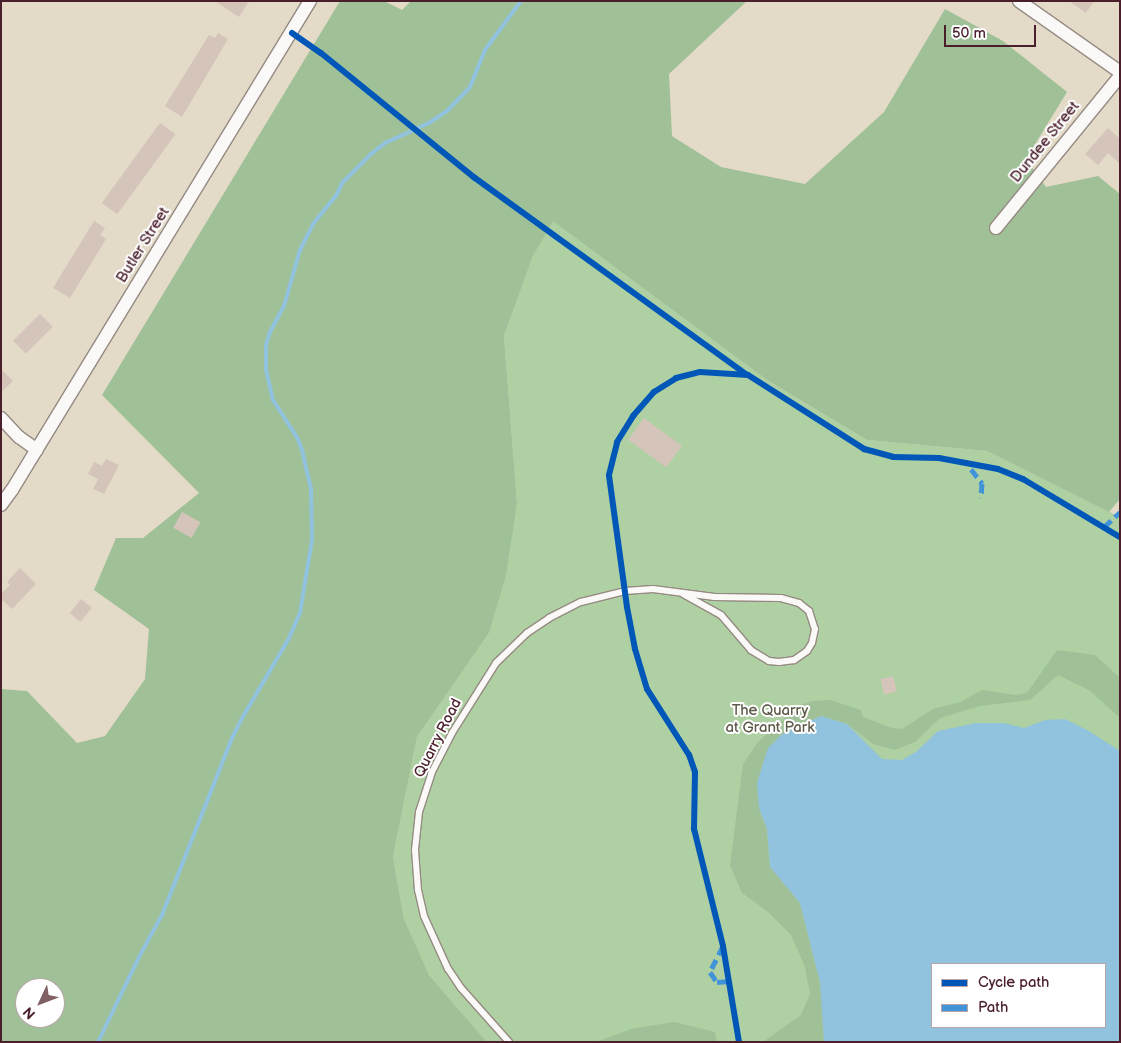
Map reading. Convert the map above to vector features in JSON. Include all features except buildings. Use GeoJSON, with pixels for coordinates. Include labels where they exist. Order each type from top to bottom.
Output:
{"type":"FeatureCollection","features":[{"type":"Feature","properties":{"kind":"street","name":"Butler Street"},"geometry":{"type":"LineString","coordinates":[[1,504],[37,450],[310,1]]}},
{"type":"Feature","properties":{"kind":"street"},"geometry":{"type":"LineString","coordinates":[[1019,1],[1120,72]]}},
{"type":"Feature","properties":{"kind":"street","name":"Dundee Street"},"geometry":{"type":"LineString","coordinates":[[996,228],[1120,76]]}},
{"type":"Feature","properties":{"kind":"street"},"geometry":{"type":"LineString","coordinates":[[1,418],[19,437],[37,450]]}},
{"type":"Feature","properties":{"kind":"lane","name":"Quarry Road"},"geometry":{"type":"LineString","coordinates":[[510,1042],[461,988],[448,969],[424,916],[416,880],[415,850],[419,812],[431,774],[452,733],[484,679],[504,653],[527,633],[557,614],[581,602],[604,595],[653,589],[683,594],[791,600],[809,611],[815,622],[815,636],[807,651],[794,660],[770,661],[751,650],[721,615],[683,594]]}},
{"type":"Feature","properties":{"kind":"green space"},"geometry":{"type":"Polygon","coordinates":[[[340,1],[384,1],[402,10],[411,1],[747,1],[669,74],[672,136],[721,167],[805,184],[884,112],[945,9],[1003,41],[1067,92],[1026,159],[1046,187],[1098,176],[1120,194],[1120,499],[1109,512],[987,451],[867,440],[767,380],[553,221],[533,256],[504,336],[517,503],[506,575],[489,633],[417,737],[393,857],[404,919],[429,975],[487,1042],[1,1042],[1,689],[27,691],[77,743],[105,736],[145,679],[149,629],[94,590],[116,538],[143,538],[199,493],[102,395],[340,1]]]}},
{"type":"Feature","properties":{"kind":"green space","name":"The Quarry at Grant Park"},"geometry":{"type":"Polygon","coordinates":[[[553,220],[767,380],[867,440],[987,451],[1120,517],[1120,1042],[487,1042],[429,975],[404,920],[393,857],[417,737],[489,633],[517,503],[504,336],[533,256],[553,220]]]}},
{"type":"Feature","properties":{"kind":"green space"},"geometry":{"type":"Polygon","coordinates":[[[1057,650],[1095,655],[1120,678],[1120,718],[1089,690],[1058,675],[1030,700],[980,706],[940,718],[915,742],[894,750],[873,744],[847,724],[821,716],[759,808],[767,829],[770,867],[800,903],[821,986],[824,1042],[763,1042],[801,1015],[810,994],[805,967],[791,935],[768,912],[742,893],[730,865],[743,764],[758,742],[800,705],[812,701],[830,700],[861,710],[863,717],[892,728],[902,729],[933,709],[960,702],[982,690],[1015,695],[1027,693],[1057,650]]]}},
{"type":"Feature","properties":{"kind":"green space"},"geometry":{"type":"Polygon","coordinates":[[[674,1022],[715,1032],[717,1042],[596,1042],[631,1029],[674,1022]]]}},
{"type":"Feature","properties":{"kind":"water"},"geometry":{"type":"Polygon","coordinates":[[[821,716],[847,724],[882,759],[902,760],[916,752],[938,731],[976,723],[1004,723],[1024,728],[1045,720],[1065,719],[1089,731],[1120,751],[1120,1042],[824,1042],[820,982],[800,903],[770,867],[767,829],[759,808],[757,783],[768,748],[781,735],[821,716]]]}},
{"type":"Feature","properties":{"kind":"waterway"},"geometry":{"type":"LineString","coordinates":[[98,1042],[139,957],[162,915],[232,738],[288,640],[300,613],[312,540],[311,489],[298,439],[273,400],[266,370],[266,345],[270,332],[284,306],[300,250],[313,224],[336,196],[342,183],[371,154],[385,143],[429,123],[448,110],[470,87],[485,50],[521,1]]}},
{"type":"Feature","properties":{"kind":"marked path"},"geometry":{"type":"LineString","coordinates":[[971,469],[982,483],[981,498]]}},
{"type":"Feature","properties":{"kind":"marked path"},"geometry":{"type":"LineString","coordinates":[[1104,527],[1120,512]]}},
{"type":"Feature","properties":{"kind":"marked path"},"geometry":{"type":"LineString","coordinates":[[723,946],[710,972],[717,982],[730,981]]}},
{"type":"Feature","properties":{"kind":"cycle path"},"geometry":{"type":"LineString","coordinates":[[292,33],[321,53],[475,178],[746,374]]}},
{"type":"Feature","properties":{"kind":"cycle path"},"geometry":{"type":"LineString","coordinates":[[739,1042],[723,946],[694,829],[695,772],[689,755],[647,689],[635,649],[627,607],[609,475],[617,442],[633,416],[654,392],[676,378],[700,372],[748,375],[864,449],[893,457],[939,458],[998,469],[1023,479],[1120,537]]}}]}
